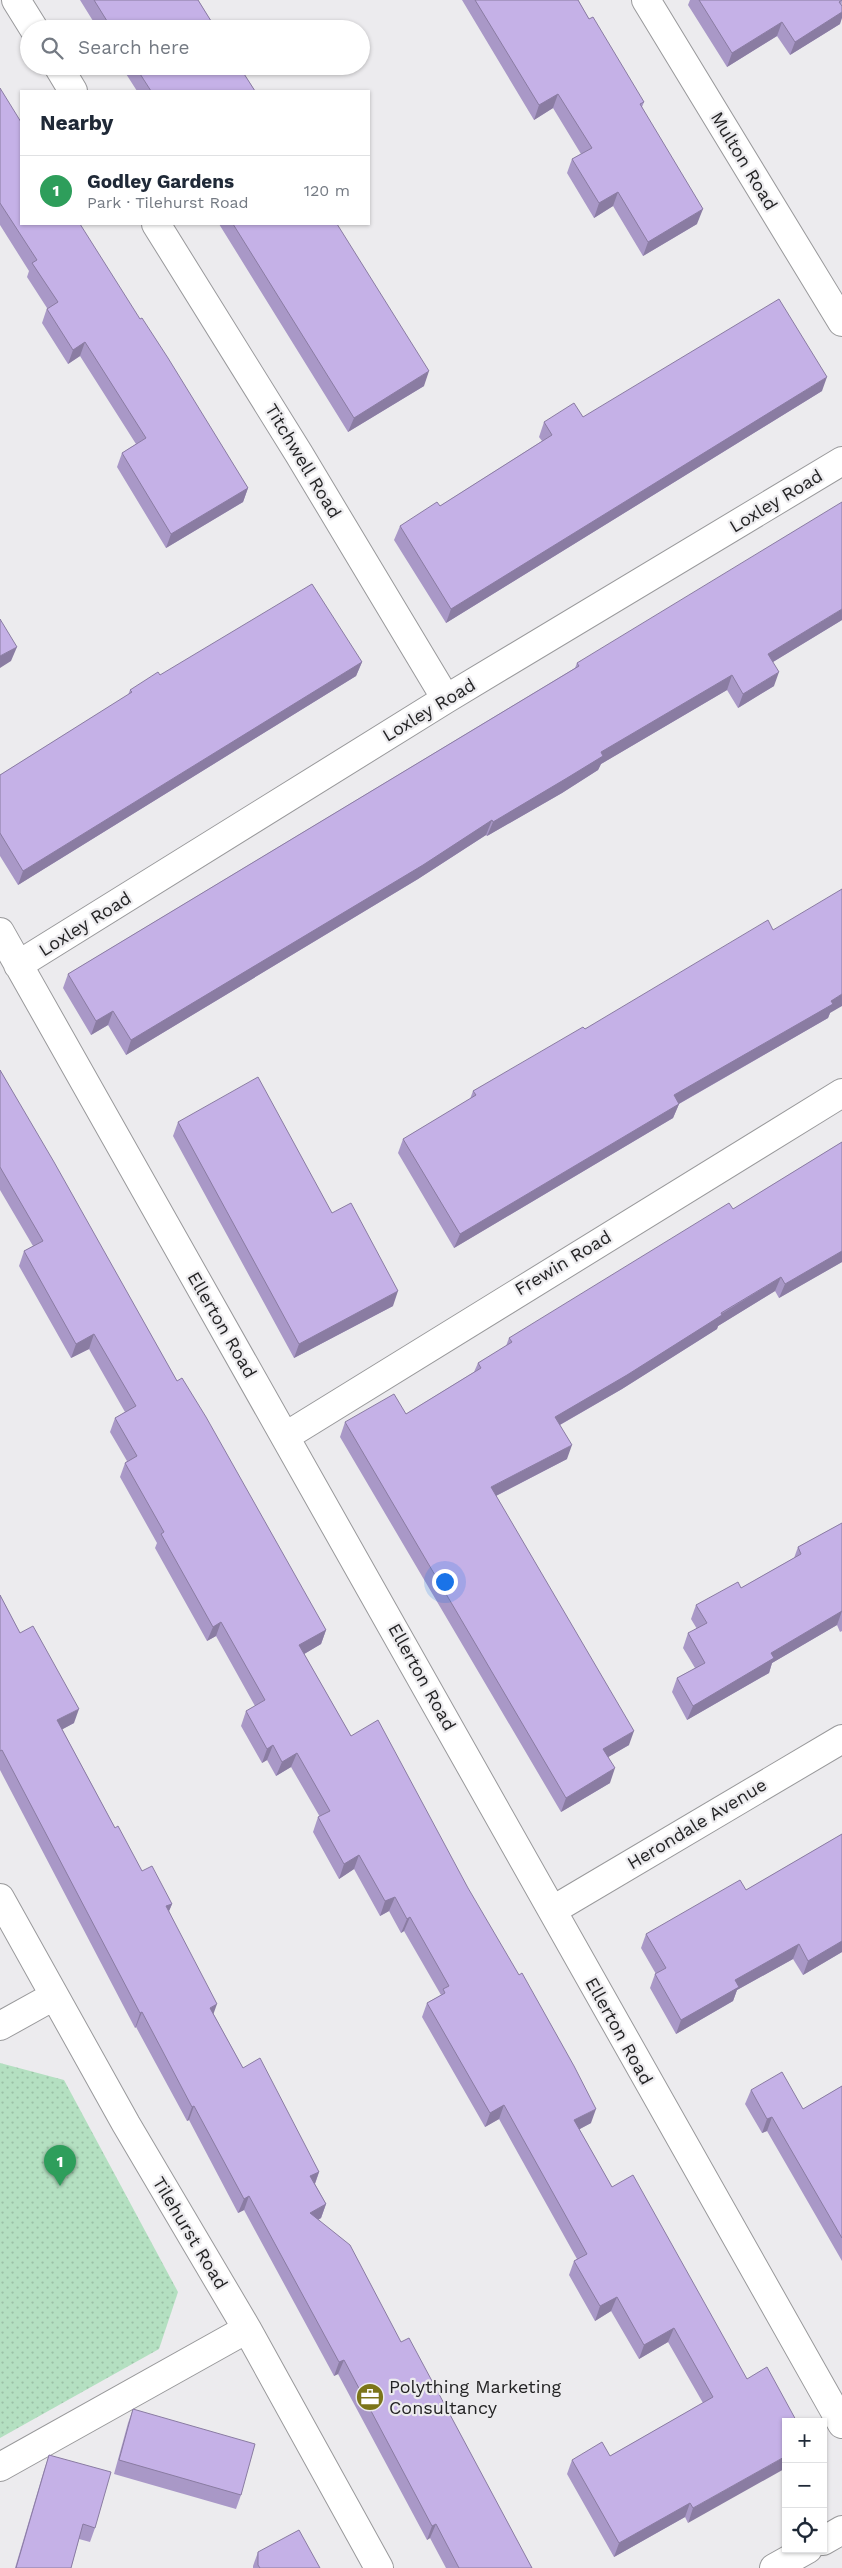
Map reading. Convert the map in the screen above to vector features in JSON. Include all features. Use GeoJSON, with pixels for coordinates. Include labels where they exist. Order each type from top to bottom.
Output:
{"type":"FeatureCollection","features":[{"type":"Feature","properties":{"kind":"street"},"geometry":{"type":"LineString","coordinates":[[16,0],[28,20]]}},
{"type":"Feature","properties":{"kind":"street","name":"Multon Road"},"geometry":{"type":"LineString","coordinates":[[646,0],[842,322]]}},
{"type":"Feature","properties":{"kind":"street"},"geometry":{"type":"LineString","coordinates":[[64,75],[73,90]]}},
{"type":"Feature","properties":{"kind":"street","name":"Titchwell Road"},"geometry":{"type":"LineString","coordinates":[[157,225],[299,454],[446,699]]}},
{"type":"Feature","properties":{"kind":"street","name":"Loxley Road"},"geometry":{"type":"LineString","coordinates":[[18,965],[446,699],[842,461]]}},
{"type":"Feature","properties":{"kind":"street","name":"Ellerton Road"},"geometry":{"type":"LineString","coordinates":[[0,932],[553,1910],[652,2091],[842,2424]]}},
{"type":"Feature","properties":{"kind":"street","name":"Frewin Road"},"geometry":{"type":"LineString","coordinates":[[286,1436],[842,1093]]}},
{"type":"Feature","properties":{"kind":"street","name":"Herondale Avenue"},"geometry":{"type":"LineString","coordinates":[[553,1910],[842,1739]]}},
{"type":"Feature","properties":{"kind":"street","name":"Tilehurst Road"},"geometry":{"type":"LineString","coordinates":[[0,1898],[126,2124],[247,2329],[379,2568]]}},
{"type":"Feature","properties":{"kind":"street"},"geometry":{"type":"LineString","coordinates":[[0,2026],[54,1996]]}},
{"type":"Feature","properties":{"kind":"street"},"geometry":{"type":"LineString","coordinates":[[0,2467],[247,2329]]}},
{"type":"Feature","properties":{"kind":"street"},"geometry":{"type":"LineString","coordinates":[[827,2539],[842,2530]]}},
{"type":"Feature","properties":{"kind":"street"},"geometry":{"type":"LineString","coordinates":[[774,2568],[801,2553]]}},
{"type":"Feature","properties":{"kind":"green space"},"geometry":{"type":"Polygon","coordinates":[[[0,2063],[64,2080],[178,2292],[159,2349],[0,2438],[0,2063]]]}},
{"type":"Feature","properties":{"kind":"building"},"geometry":{"type":"Polygon","coordinates":[[[94,0],[198,0],[210,20],[106,20],[94,0]]]}},
{"type":"Feature","properties":{"kind":"building"},"geometry":{"type":"Polygon","coordinates":[[[475,0],[578,0],[589,19],[593,17],[644,102],[640,104],[703,209],[648,242],[618,192],[599,203],[572,159],[592,148],[558,94],[539,105],[475,0]]]}},
{"type":"Feature","properties":{"kind":"building"},"geometry":{"type":"Polygon","coordinates":[[[699,0],[842,0],[839,2],[842,6],[842,12],[795,42],[782,22],[732,53],[699,0]]]}},
{"type":"Feature","properties":{"kind":"building"},"geometry":{"type":"Polygon","coordinates":[[[141,75],[245,75],[254,90],[150,90],[141,75]]]}},
{"type":"Feature","properties":{"kind":"building"},"geometry":{"type":"Polygon","coordinates":[[[0,88],[20,120],[20,225],[81,225],[140,319],[142,318],[168,358],[248,488],[171,534],[122,453],[146,438],[85,342],[73,350],[47,309],[58,302],[32,263],[37,260],[0,203],[0,88]]]}},
{"type":"Feature","properties":{"kind":"building"},"geometry":{"type":"Polygon","coordinates":[[[234,225],[338,225],[429,371],[354,418],[234,225]]]}},
{"type":"Feature","properties":{"kind":"building"},"geometry":{"type":"Polygon","coordinates":[[[779,299],[827,377],[451,609],[400,526],[437,502],[440,506],[552,435],[544,422],[574,403],[583,417],[779,299]]]}},
{"type":"Feature","properties":{"kind":"building"},"geometry":{"type":"Polygon","coordinates":[[[842,502],[842,609],[768,654],[779,672],[743,694],[732,675],[601,752],[603,756],[567,778],[493,822],[492,820],[423,865],[131,1040],[113,1011],[96,1021],[68,974],[579,666],[577,663],[842,502]]]}},
{"type":"Feature","properties":{"kind":"building"},"geometry":{"type":"Polygon","coordinates":[[[312,584],[362,662],[23,871],[0,833],[0,775],[132,692],[130,690],[158,672],[160,675],[312,584]]]}},
{"type":"Feature","properties":{"kind":"building"},"geometry":{"type":"Polygon","coordinates":[[[0,619],[17,647],[0,656],[0,619]]]}},
{"type":"Feature","properties":{"kind":"building"},"geometry":{"type":"Polygon","coordinates":[[[842,889],[842,994],[831,1001],[833,1004],[674,1095],[679,1104],[460,1234],[403,1139],[476,1095],[473,1091],[583,1027],[585,1029],[768,920],[773,930],[842,889]]]}},
{"type":"Feature","properties":{"kind":"building"},"geometry":{"type":"Polygon","coordinates":[[[0,1070],[177,1381],[182,1378],[206,1417],[326,1630],[299,1645],[351,1736],[378,1720],[468,1888],[519,1975],[522,1973],[574,2066],[596,2109],[574,2120],[612,2187],[633,2175],[747,2379],[767,2367],[795,2418],[782,2418],[782,2458],[693,2508],[690,2503],[619,2543],[572,2460],[602,2442],[610,2456],[713,2397],[674,2328],[644,2345],[617,2297],[600,2306],[574,2261],[587,2254],[504,2105],[490,2113],[427,2003],[445,1993],[443,1989],[449,1986],[410,1917],[407,1919],[395,1897],[385,1901],[359,1855],[344,1864],[318,1817],[330,1811],[297,1753],[282,1762],[273,1745],[267,1749],[246,1711],[265,1700],[221,1622],[213,1627],[161,1534],[164,1532],[125,1463],[137,1456],[115,1418],[136,1406],[94,1334],[76,1344],[24,1251],[43,1241],[0,1167],[0,1070]]]}},
{"type":"Feature","properties":{"kind":"building"},"geometry":{"type":"Polygon","coordinates":[[[258,1077],[332,1213],[351,1203],[398,1291],[299,1344],[178,1122],[258,1077]]]}},
{"type":"Feature","properties":{"kind":"building"},"geometry":{"type":"Polygon","coordinates":[[[842,1142],[842,1251],[785,1284],[781,1277],[721,1313],[722,1315],[627,1375],[555,1417],[572,1445],[491,1487],[634,1731],[603,1749],[615,1768],[566,1798],[345,1422],[394,1394],[406,1414],[481,1368],[478,1363],[512,1342],[509,1338],[729,1203],[733,1209],[842,1142]]]}},
{"type":"Feature","properties":{"kind":"building"},"geometry":{"type":"Polygon","coordinates":[[[842,1523],[842,1611],[771,1653],[774,1658],[693,1706],[677,1678],[705,1663],[688,1633],[707,1623],[696,1605],[738,1582],[741,1588],[801,1554],[798,1547],[842,1523]]]}},
{"type":"Feature","properties":{"kind":"building"},"geometry":{"type":"Polygon","coordinates":[[[0,1595],[20,1633],[33,1626],[79,1709],[57,1720],[115,1828],[118,1826],[142,1871],[152,1866],[172,1904],[166,1906],[217,2004],[210,2008],[243,2068],[260,2058],[319,2172],[310,2176],[326,2204],[310,2213],[350,2245],[401,2342],[409,2338],[532,2568],[459,2568],[436,2524],[432,2526],[344,2360],[339,2362],[249,2196],[244,2199],[194,2106],[192,2107],[142,2012],[140,2013],[2,1750],[0,1751],[0,1595]]]}},
{"type":"Feature","properties":{"kind":"building"},"geometry":{"type":"Polygon","coordinates":[[[842,1834],[842,1941],[808,1961],[799,1944],[735,1980],[739,1987],[681,2020],[655,1974],[666,1968],[646,1934],[740,1880],[746,1890],[842,1834]]]}},
{"type":"Feature","properties":{"kind":"building"},"geometry":{"type":"Polygon","coordinates":[[[782,2072],[803,2109],[842,2086],[842,2238],[772,2117],[767,2119],[751,2090],[782,2072]]]}},
{"type":"Feature","properties":{"kind":"building"},"geometry":{"type":"Polygon","coordinates":[[[133,2409],[255,2444],[241,2495],[119,2460],[133,2409]]]}},
{"type":"Feature","properties":{"kind":"building"},"geometry":{"type":"Polygon","coordinates":[[[49,2455],[111,2472],[95,2528],[83,2524],[71,2568],[16,2568],[49,2455]]]}},
{"type":"Feature","properties":{"kind":"building"},"geometry":{"type":"Polygon","coordinates":[[[299,2530],[320,2568],[260,2568],[258,2565],[258,2552],[299,2530]]]}},
{"type":"Feature","properties":{"kind":"place","name":"Godley Gardens"},"geometry":{"type":"Point","coordinates":[60,2186]}},
{"type":"Feature","properties":{"kind":"place","name":"Polything Marketing Consultancy"},"geometry":{"type":"Point","coordinates":[370,2397]}}]}
